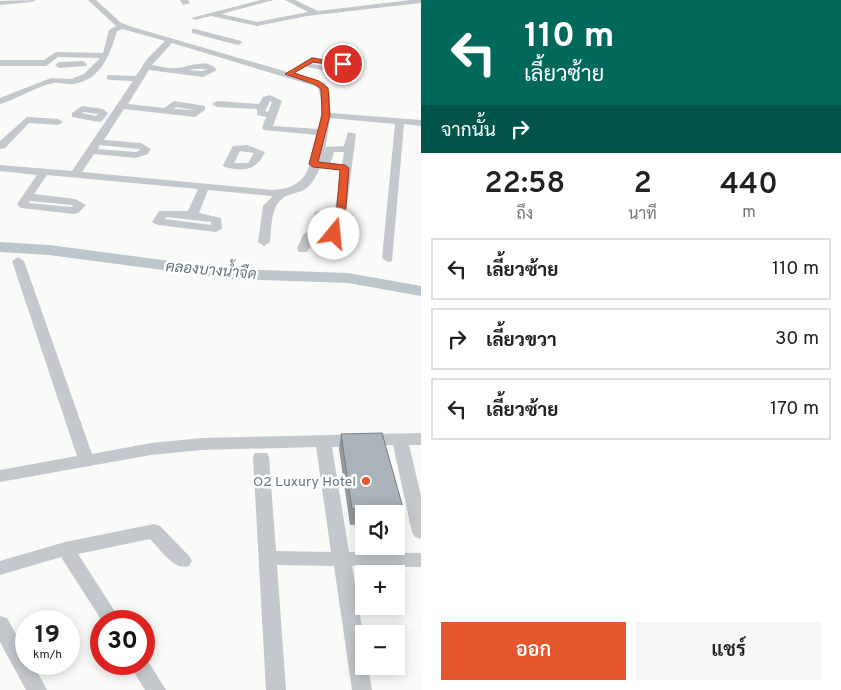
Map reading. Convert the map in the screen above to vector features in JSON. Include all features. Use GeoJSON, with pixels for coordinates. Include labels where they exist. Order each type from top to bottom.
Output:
{"type":"FeatureCollection","features":[{"type":"Feature","properties":{"kind":"street"},"geometry":{"type":"LineString","coordinates":[[0,3],[32,0]]}},
{"type":"Feature","properties":{"kind":"street"},"geometry":{"type":"LineString","coordinates":[[92,0],[123,26],[195,47],[223,52],[322,85],[326,96],[326,115],[307,182],[302,186],[284,192],[269,206],[264,242]]}},
{"type":"Feature","properties":{"kind":"street"},"geometry":{"type":"LineString","coordinates":[[289,0],[316,13]]}},
{"type":"Feature","properties":{"kind":"street"},"geometry":{"type":"LineString","coordinates":[[349,0],[354,8]]}},
{"type":"Feature","properties":{"kind":"street"},"geometry":{"type":"LineString","coordinates":[[195,18],[267,1],[292,16]]}},
{"type":"Feature","properties":{"kind":"street"},"geometry":{"type":"LineString","coordinates":[[210,14],[254,24],[316,13],[326,8],[354,8],[375,3],[421,1]]}},
{"type":"Feature","properties":{"kind":"street"},"geometry":{"type":"LineString","coordinates":[[240,7],[279,27]]}},
{"type":"Feature","properties":{"kind":"street"},"geometry":{"type":"LineString","coordinates":[[0,101],[54,80],[76,81],[87,76],[106,56],[113,30],[123,26]]}},
{"type":"Feature","properties":{"kind":"street"},"geometry":{"type":"LineString","coordinates":[[195,31],[227,39],[216,46],[223,52]]}},
{"type":"Feature","properties":{"kind":"street"},"geometry":{"type":"LineString","coordinates":[[75,175],[146,67],[157,52],[171,40]]}},
{"type":"Feature","properties":{"kind":"street"},"geometry":{"type":"LineString","coordinates":[[146,67],[183,68],[195,47]]}},
{"type":"Feature","properties":{"kind":"street"},"geometry":{"type":"LineString","coordinates":[[0,63],[46,64],[56,54],[106,56]]}},
{"type":"Feature","properties":{"kind":"street"},"geometry":{"type":"LineString","coordinates":[[59,66],[70,63],[99,65]]}},
{"type":"Feature","properties":{"kind":"street"},"geometry":{"type":"LineString","coordinates":[[288,74],[303,64]]}},
{"type":"Feature","properties":{"kind":"street"},"geometry":{"type":"LineString","coordinates":[[110,77],[139,79]]}},
{"type":"Feature","properties":{"kind":"street"},"geometry":{"type":"LineString","coordinates":[[271,115],[259,112],[266,99],[277,100],[268,128],[322,132]]}},
{"type":"Feature","properties":{"kind":"street"},"geometry":{"type":"LineString","coordinates":[[217,104],[262,107]]}},
{"type":"Feature","properties":{"kind":"street"},"geometry":{"type":"LineString","coordinates":[[122,106],[166,111]]}},
{"type":"Feature","properties":{"kind":"street"},"geometry":{"type":"LineString","coordinates":[[326,115],[421,123]]}},
{"type":"Feature","properties":{"kind":"street"},"geometry":{"type":"LineString","coordinates":[[99,119],[112,121]]}},
{"type":"Feature","properties":{"kind":"street"},"geometry":{"type":"LineString","coordinates":[[0,146],[27,120],[58,122]]}},
{"type":"Feature","properties":{"kind":"street"},"geometry":{"type":"LineString","coordinates":[[388,258],[400,121]]}},
{"type":"Feature","properties":{"kind":"street"},"geometry":{"type":"LineString","coordinates":[[303,249],[309,235],[316,231],[331,235],[336,231],[351,134]]}},
{"type":"Feature","properties":{"kind":"street"},"geometry":{"type":"LineString","coordinates":[[325,166],[330,149],[349,149]]}},
{"type":"Feature","properties":{"kind":"street"},"geometry":{"type":"LineString","coordinates":[[313,164],[345,168]]}},
{"type":"Feature","properties":{"kind":"street"},"geometry":{"type":"LineString","coordinates":[[0,168],[204,187],[224,177],[284,192]]}},
{"type":"Feature","properties":{"kind":"street"},"geometry":{"type":"LineString","coordinates":[[27,197],[44,172]]}},
{"type":"Feature","properties":{"kind":"street"},"geometry":{"type":"LineString","coordinates":[[192,215],[204,187]]}},
{"type":"Feature","properties":{"kind":"street"},"geometry":{"type":"LineString","coordinates":[[316,231],[319,214],[326,212],[340,213]]}},
{"type":"Feature","properties":{"kind":"street"},"geometry":{"type":"LineString","coordinates":[[336,231],[346,240],[346,247]]}},
{"type":"Feature","properties":{"kind":"street"},"geometry":{"type":"LineString","coordinates":[[18,261],[86,459]]}},
{"type":"Feature","properties":{"kind":"street"},"geometry":{"type":"LineString","coordinates":[[0,476],[151,448],[202,444],[421,439]]}},
{"type":"Feature","properties":{"kind":"street"},"geometry":{"type":"LineString","coordinates":[[400,440],[421,532]]}},
{"type":"Feature","properties":{"kind":"street"},"geometry":{"type":"LineString","coordinates":[[323,442],[362,690]]}},
{"type":"Feature","properties":{"kind":"street"},"geometry":{"type":"LineString","coordinates":[[261,457],[276,690]]}},
{"type":"Feature","properties":{"kind":"street"},"geometry":{"type":"LineString","coordinates":[[0,568],[65,549],[154,531],[183,562]]}},
{"type":"Feature","properties":{"kind":"street"},"geometry":{"type":"LineString","coordinates":[[65,549],[105,610]]}},
{"type":"Feature","properties":{"kind":"street"},"geometry":{"type":"LineString","coordinates":[[268,558],[421,560]]}},
{"type":"Feature","properties":{"kind":"street"},"geometry":{"type":"LineString","coordinates":[[0,624],[37,690]]}},
{"type":"Feature","properties":{"kind":"street"},"geometry":{"type":"LineString","coordinates":[[146,675],[156,690]]}},
{"type":"Feature","properties":{"kind":"building","name":"O2 Luxury Hotel"},"geometry":{"type":"Polygon","coordinates":[[[382,433],[402,505],[355,505],[355,509],[352,509],[341,434],[382,433]]]}},
{"type":"Feature","properties":{"kind":"waterway","name":"คลองบางน้ำจืด"},"geometry":{"type":"LineString","coordinates":[[0,247],[49,250],[231,274],[348,278],[421,291]]}},
{"type":"Feature","properties":{"kind":"place","name":"O2 Luxury Hotel"},"geometry":{"type":"Point","coordinates":[366,481]}},
{"type":"Feature","properties":{"kind":"route"},"geometry":{"type":"LineString","coordinates":[[334,234],[342,206],[345,168],[313,164],[326,115],[324,88],[316,82],[288,74],[312,60],[343,64]]}}]}
